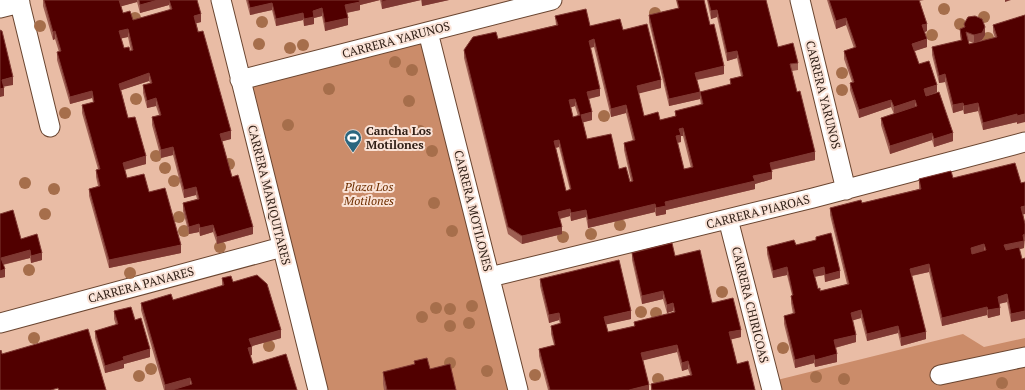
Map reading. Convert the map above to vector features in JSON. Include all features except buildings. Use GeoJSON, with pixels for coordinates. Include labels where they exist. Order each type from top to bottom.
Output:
{"type":"FeatureCollection","features":[{"type":"Feature","properties":{"kind":"street","name":"CARRERA MARIQUITARES"},"geometry":{"type":"LineString","coordinates":[[220,0],[318,390]]}},
{"type":"Feature","properties":{"kind":"street","name":"CARRERA YARUNOS"},"geometry":{"type":"LineString","coordinates":[[240,80],[552,0]]}},
{"type":"Feature","properties":{"kind":"street","name":"CARRERA YARUNOS"},"geometry":{"type":"LineString","coordinates":[[800,0],[846,190]]}},
{"type":"Feature","properties":{"kind":"street"},"geometry":{"type":"LineString","coordinates":[[0,8],[20,1],[50,127]]}},
{"type":"Feature","properties":{"kind":"street","name":"CARRERA MOTILONES"},"geometry":{"type":"LineString","coordinates":[[428,32],[518,390]]}},
{"type":"Feature","properties":{"kind":"street","name":"CARRERA PIAROAS"},"geometry":{"type":"LineString","coordinates":[[490,277],[846,190],[1025,142]]}},
{"type":"Feature","properties":{"kind":"street","name":"CARRERA CHIRICOAS"},"geometry":{"type":"LineString","coordinates":[[728,219],[772,390]]}},
{"type":"Feature","properties":{"kind":"street","name":"CARRERA PANARES"},"geometry":{"type":"LineString","coordinates":[[0,323],[282,247]]}},
{"type":"Feature","properties":{"kind":"street"},"geometry":{"type":"LineString","coordinates":[[940,375],[1025,357]]}},
{"type":"Feature","properties":{"kind":"green space","name":"Plaza Los Motilones"},"geometry":{"type":"Polygon","coordinates":[[[428,32],[518,390],[318,390],[240,80],[428,32]]]}},
{"type":"Feature","properties":{"kind":"green space"},"geometry":{"type":"Polygon","coordinates":[[[963,334],[984,347],[1025,338],[1025,390],[771,390],[769,382],[963,334]]]}},
{"type":"Feature","properties":{"kind":"place","name":"Cancha Los Motilones"},"geometry":{"type":"Point","coordinates":[353,153]}}]}
